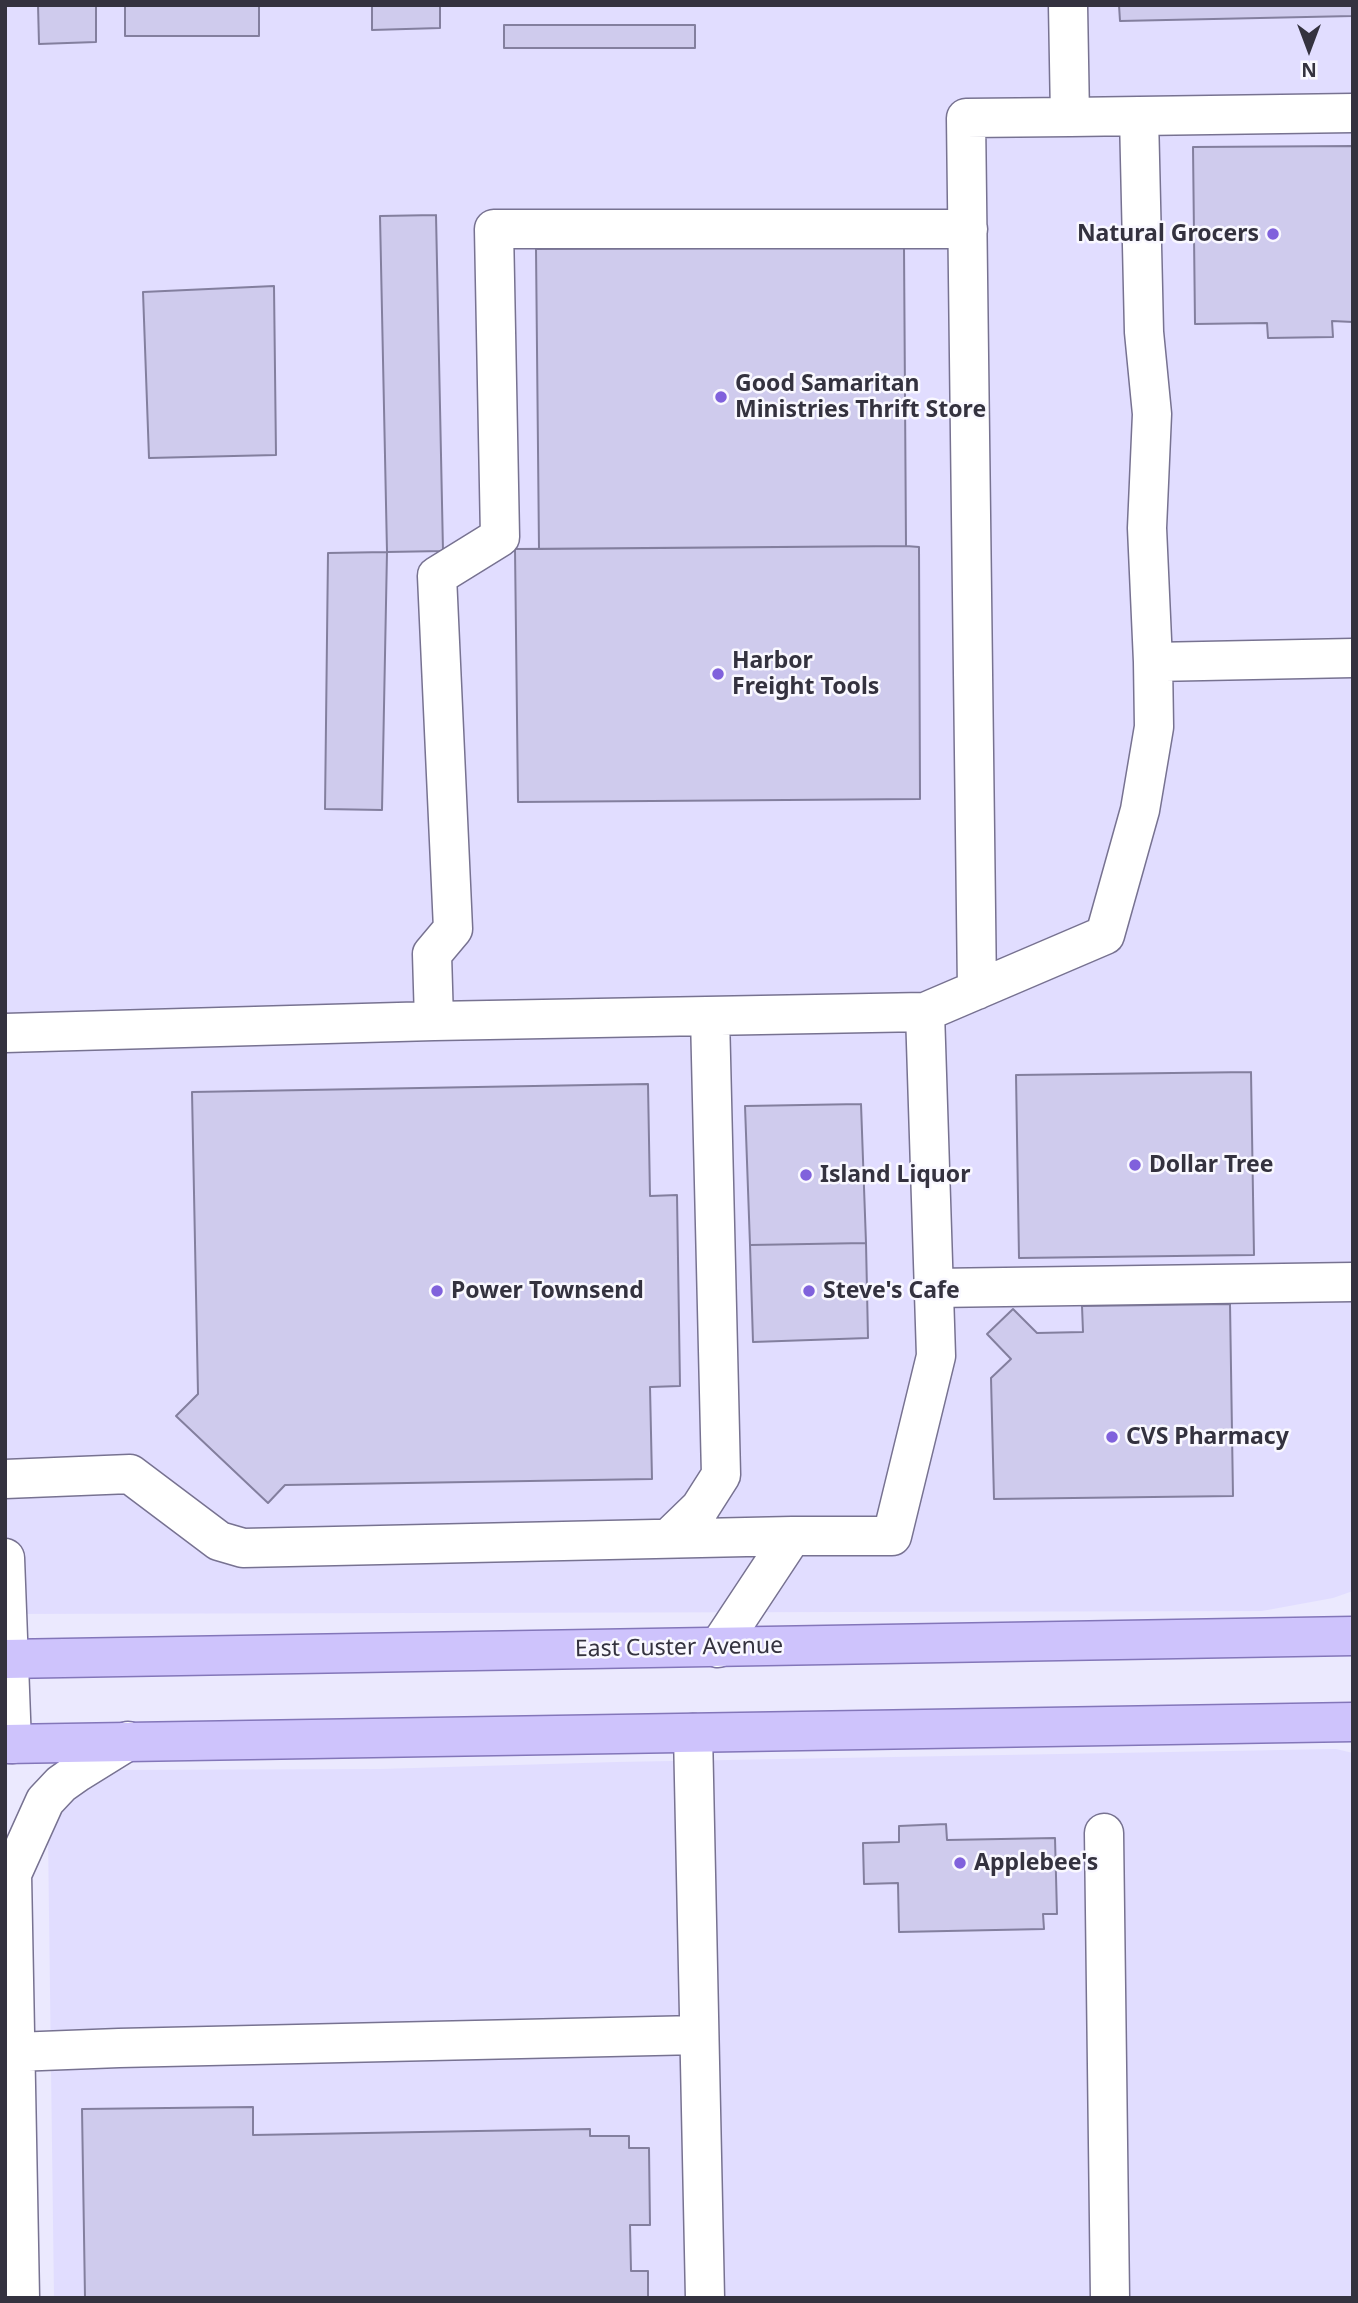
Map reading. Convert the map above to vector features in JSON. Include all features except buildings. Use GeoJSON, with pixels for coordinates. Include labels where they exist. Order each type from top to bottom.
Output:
{"type":"FeatureCollection","features":[{"type":"Feature","properties":{"kind":"main road","name":"East Custer Avenue"},"geometry":{"type":"LineString","coordinates":[[7,1659],[1353,1636]]}},
{"type":"Feature","properties":{"kind":"main road"},"geometry":{"type":"LineString","coordinates":[[8,1744],[1353,1722]]}},
{"type":"Feature","properties":{"kind":"lane"},"geometry":{"type":"LineString","coordinates":[[1068,5],[1070,117]]}},
{"type":"Feature","properties":{"kind":"lane"},"geometry":{"type":"LineString","coordinates":[[977,990],[966,118],[1353,113]]}},
{"type":"Feature","properties":{"kind":"lane"},"geometry":{"type":"LineString","coordinates":[[5,1034],[434,1021],[925,1012],[1105,934],[1140,810],[1154,727],[1147,528],[1152,414],[1144,332],[1139,116]]}},
{"type":"Feature","properties":{"kind":"lane"},"geometry":{"type":"LineString","coordinates":[[434,1021],[432,954],[453,929],[437,576],[499,537],[494,229],[968,229]]}},
{"type":"Feature","properties":{"kind":"lane"},"geometry":{"type":"LineString","coordinates":[[1153,662],[1353,658]]}},
{"type":"Feature","properties":{"kind":"lane"},"geometry":{"type":"LineString","coordinates":[[5,1479],[130,1474],[219,1541],[243,1548],[669,1538],[892,1536],[936,1356],[925,1012]]}},
{"type":"Feature","properties":{"kind":"lane"},"geometry":{"type":"LineString","coordinates":[[669,1538],[700,1508],[721,1475],[710,1016]]}},
{"type":"Feature","properties":{"kind":"lane"},"geometry":{"type":"LineString","coordinates":[[935,1288],[1353,1282]]}},
{"type":"Feature","properties":{"kind":"lane"},"geometry":{"type":"LineString","coordinates":[[718,1648],[792,1536]]}},
{"type":"Feature","properties":{"kind":"lane"},"geometry":{"type":"LineString","coordinates":[[5,1558],[8,1744]]}},
{"type":"Feature","properties":{"kind":"lane"},"geometry":{"type":"LineString","coordinates":[[693,1733],[705,2298]]}},
{"type":"Feature","properties":{"kind":"lane"},"geometry":{"type":"LineString","coordinates":[[20,2298],[12,2227],[15,2052],[8,1869],[45,1801],[61,1784],[128,1741]]}},
{"type":"Feature","properties":{"kind":"lane"},"geometry":{"type":"LineString","coordinates":[[1104,1833],[1110,2298]]}},
{"type":"Feature","properties":{"kind":"lane"},"geometry":{"type":"LineString","coordinates":[[15,2052],[699,2035]]}},
{"type":"Feature","properties":{"kind":"shaded area"},"geometry":{"type":"Polygon","coordinates":[[[5,5],[1353,5],[1353,1591],[1333,1598],[1262,1611],[5,1614],[5,5]]]}},
{"type":"Feature","properties":{"kind":"shaded area"},"geometry":{"type":"Polygon","coordinates":[[[1336,1749],[1353,1753],[1353,2298],[54,2298],[48,1836],[56,1812],[72,1795],[116,1770],[380,1769],[1336,1749]]]}},
{"type":"Feature","properties":{"kind":"place","name":"Natural Grocers"},"geometry":{"type":"Point","coordinates":[1273,234]}},
{"type":"Feature","properties":{"kind":"place","name":"Good Samaritan Ministries Thrift Store"},"geometry":{"type":"Point","coordinates":[721,397]}},
{"type":"Feature","properties":{"kind":"place","name":"Harbor Freight Tools"},"geometry":{"type":"Point","coordinates":[718,674]}},
{"type":"Feature","properties":{"kind":"place","name":"Dollar Tree"},"geometry":{"type":"Point","coordinates":[1135,1165]}},
{"type":"Feature","properties":{"kind":"place","name":"Island Liquor"},"geometry":{"type":"Point","coordinates":[806,1175]}},
{"type":"Feature","properties":{"kind":"place","name":"Power Townsend"},"geometry":{"type":"Point","coordinates":[437,1291]}},
{"type":"Feature","properties":{"kind":"place","name":"Steve's Cafe"},"geometry":{"type":"Point","coordinates":[809,1291]}},
{"type":"Feature","properties":{"kind":"place","name":"CVS Pharmacy"},"geometry":{"type":"Point","coordinates":[1112,1437]}},
{"type":"Feature","properties":{"kind":"place","name":"Applebee's"},"geometry":{"type":"Point","coordinates":[960,1863]}}]}
